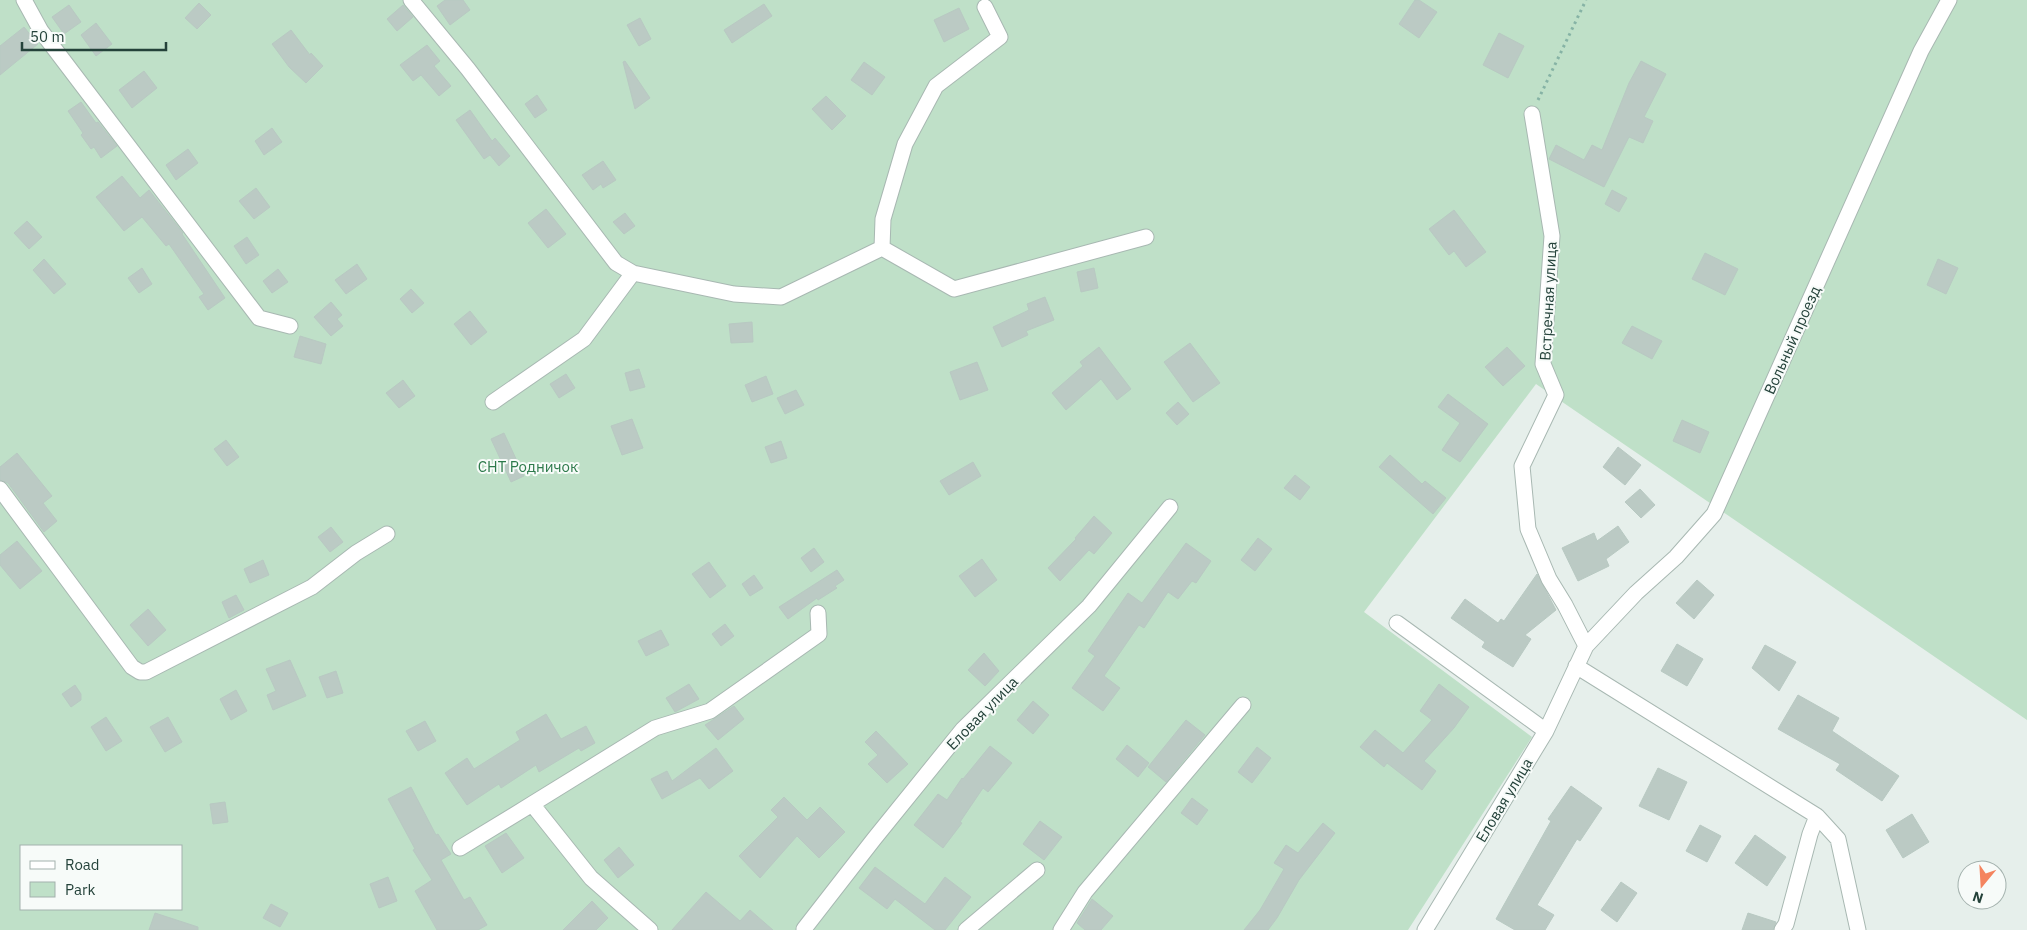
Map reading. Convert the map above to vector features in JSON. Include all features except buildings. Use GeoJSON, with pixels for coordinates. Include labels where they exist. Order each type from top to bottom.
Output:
{"type":"FeatureCollection","features":[{"type":"Feature","properties":{"kind":"street"},"geometry":{"type":"LineString","coordinates":[[24,0],[41,31],[259,318],[290,326]]}},
{"type":"Feature","properties":{"kind":"street"},"geometry":{"type":"LineString","coordinates":[[411,0],[468,69],[616,263],[634,273],[734,294],[781,297],[882,248]]}},
{"type":"Feature","properties":{"kind":"street","name":"Вольный проезд"},"geometry":{"type":"LineString","coordinates":[[1586,646],[1636,593],[1676,557],[1714,514],[1922,51],[1949,0]]}},
{"type":"Feature","properties":{"kind":"street"},"geometry":{"type":"LineString","coordinates":[[882,248],[883,219],[905,144],[936,86],[1000,37],[985,7]]}},
{"type":"Feature","properties":{"kind":"street","name":"Встречная улица"},"geometry":{"type":"LineString","coordinates":[[1532,114],[1552,236],[1543,364],[1556,394],[1522,466],[1528,529],[1549,580],[1565,605],[1586,646]]}},
{"type":"Feature","properties":{"kind":"street"},"geometry":{"type":"LineString","coordinates":[[882,248],[954,289],[1146,237]]}},
{"type":"Feature","properties":{"kind":"street"},"geometry":{"type":"LineString","coordinates":[[493,402],[584,339],[634,273]]}},
{"type":"Feature","properties":{"kind":"street"},"geometry":{"type":"LineString","coordinates":[[0,489],[132,667],[140,672],[146,672],[312,587],[356,553],[386,534]]}},
{"type":"Feature","properties":{"kind":"street","name":"Еловая улица"},"geometry":{"type":"LineString","coordinates":[[804,930],[874,838],[963,729],[1089,606],[1170,507]]}},
{"type":"Feature","properties":{"kind":"street"},"geometry":{"type":"LineString","coordinates":[[460,848],[655,728],[710,711],[819,634],[818,614]]}},
{"type":"Feature","properties":{"kind":"street"},"geometry":{"type":"LineString","coordinates":[[1397,623],[1546,731]]}},
{"type":"Feature","properties":{"kind":"street","name":"Еловая улица"},"geometry":{"type":"LineString","coordinates":[[1425,930],[1546,731],[1586,646]]}},
{"type":"Feature","properties":{"kind":"street"},"geometry":{"type":"LineString","coordinates":[[1576,666],[1817,816],[1838,839],[1858,930]]}},
{"type":"Feature","properties":{"kind":"street"},"geometry":{"type":"LineString","coordinates":[[1061,930],[1085,892],[1243,705]]}},
{"type":"Feature","properties":{"kind":"street"},"geometry":{"type":"LineString","coordinates":[[532,804],[591,878],[650,930]]}},
{"type":"Feature","properties":{"kind":"street"},"geometry":{"type":"LineString","coordinates":[[1782,930],[1786,924],[1810,834],[1817,816]]}},
{"type":"Feature","properties":{"kind":"street"},"geometry":{"type":"LineString","coordinates":[[966,930],[1037,870]]}},
{"type":"Feature","properties":{"kind":"path"},"geometry":{"type":"LineString","coordinates":[[1532,114],[1586,0]]}},
{"type":"Feature","properties":{"kind":"green space","name":"СНТ Родничок"},"geometry":{"type":"Polygon","coordinates":[[[0,0],[2027,0],[2027,720],[1536,384],[1364,612],[1532,737],[1408,930],[0,930],[0,0]]]}}]}
